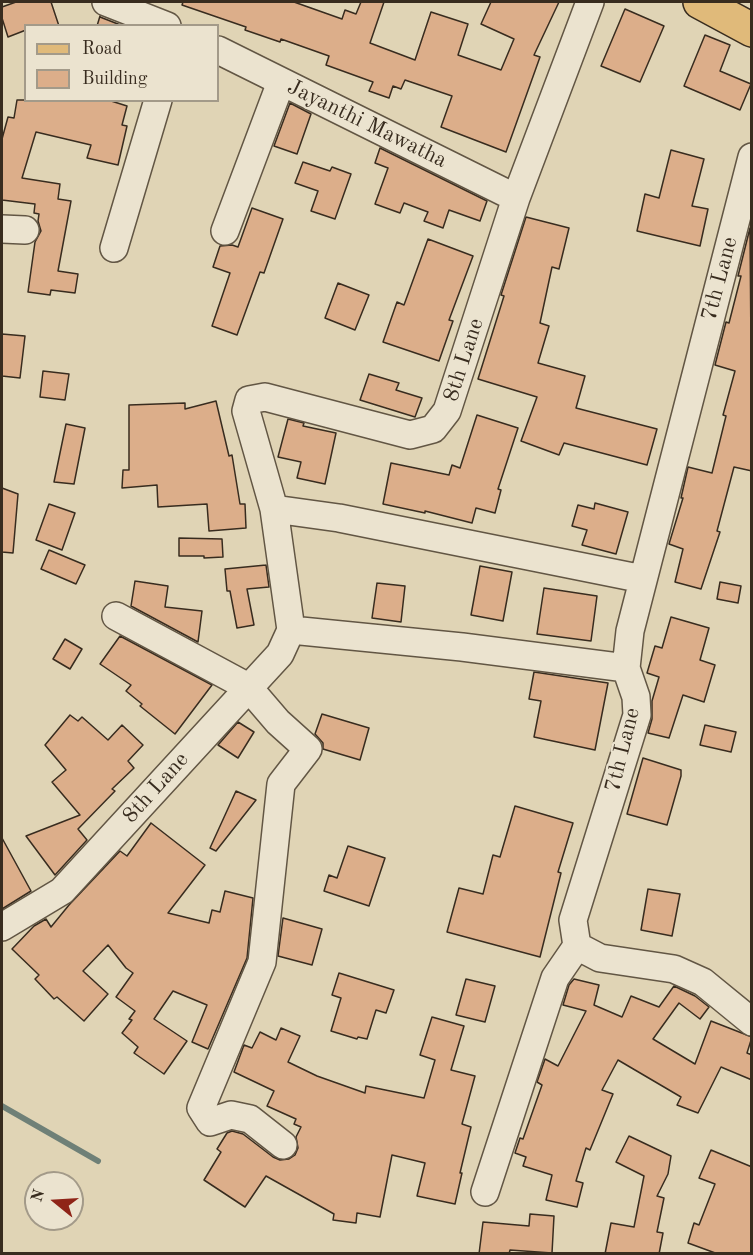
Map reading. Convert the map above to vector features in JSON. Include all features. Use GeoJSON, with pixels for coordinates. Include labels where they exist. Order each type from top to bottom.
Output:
{"type":"FeatureCollection","features":[{"type":"Feature","properties":{"kind":"main road"},"geometry":{"type":"LineString","coordinates":[[700,2],[752,30]]}},
{"type":"Feature","properties":{"kind":"street"},"geometry":{"type":"LineString","coordinates":[[106,2],[163,16]]}},
{"type":"Feature","properties":{"kind":"street","name":"8th Lane"},"geometry":{"type":"LineString","coordinates":[[2,927],[62,891],[280,654],[291,630],[274,509],[246,411],[249,400],[265,397],[410,435],[433,429],[447,411],[516,198],[590,2]]}},
{"type":"Feature","properties":{"kind":"street","name":"Jayanthi Mawatha"},"geometry":{"type":"LineString","coordinates":[[219,51],[516,198]]}},
{"type":"Feature","properties":{"kind":"street"},"geometry":{"type":"LineString","coordinates":[[225,231],[281,82]]}},
{"type":"Feature","properties":{"kind":"street"},"geometry":{"type":"LineString","coordinates":[[114,248],[157,102]]}},
{"type":"Feature","properties":{"kind":"street","name":"7th Lane"},"geometry":{"type":"LineString","coordinates":[[577,946],[573,920],[637,715],[636,697],[626,668],[630,631],[752,157]]}},
{"type":"Feature","properties":{"kind":"street"},"geometry":{"type":"LineString","coordinates":[[274,509],[339,518],[643,579]]}},
{"type":"Feature","properties":{"kind":"street"},"geometry":{"type":"LineString","coordinates":[[116,616],[248,687],[278,722],[308,749],[281,784],[262,962],[201,1108],[210,1122],[231,1115],[250,1119],[283,1144]]}},
{"type":"Feature","properties":{"kind":"street"},"geometry":{"type":"LineString","coordinates":[[291,630],[462,647],[626,668]]}},
{"type":"Feature","properties":{"kind":"street"},"geometry":{"type":"LineString","coordinates":[[485,1192],[555,978],[577,946],[600,958],[674,969],[703,982],[752,1022]]}},
{"type":"Feature","properties":{"kind":"building"},"geometry":{"type":"Polygon","coordinates":[[[16,2],[51,2],[58,24],[24,24],[24,31],[8,37],[2,18],[2,7],[16,2]]]}},
{"type":"Feature","properties":{"kind":"building"},"geometry":{"type":"Polygon","coordinates":[[[183,2],[294,2],[342,19],[345,10],[356,14],[361,2],[384,2],[370,43],[415,60],[431,12],[468,24],[458,55],[501,70],[514,39],[481,24],[491,2],[559,2],[534,55],[540,57],[506,152],[441,127],[452,96],[405,80],[401,89],[393,86],[389,98],[369,91],[373,82],[326,65],[329,56],[281,39],[280,42],[245,30],[246,27],[182,5],[183,2]]]}},
{"type":"Feature","properties":{"kind":"building"},"geometry":{"type":"Polygon","coordinates":[[[625,9],[664,26],[640,82],[601,66],[625,9]]]}},
{"type":"Feature","properties":{"kind":"building"},"geometry":{"type":"Polygon","coordinates":[[[100,16],[118,24],[98,24],[100,16]]]}},
{"type":"Feature","properties":{"kind":"building"},"geometry":{"type":"Polygon","coordinates":[[[705,35],[730,45],[720,71],[751,84],[740,110],[684,86],[705,35]]]}},
{"type":"Feature","properties":{"kind":"building"},"geometry":{"type":"Polygon","coordinates":[[[17,100],[24,100],[24,102],[114,102],[127,106],[122,125],[127,126],[118,165],[87,158],[91,145],[36,132],[22,178],[60,184],[58,199],[71,201],[58,271],[78,274],[75,293],[51,290],[50,295],[28,292],[35,242],[41,231],[38,221],[39,214],[34,213],[35,204],[2,200],[2,139],[8,117],[14,118],[17,100]]]}},
{"type":"Feature","properties":{"kind":"building"},"geometry":{"type":"Polygon","coordinates":[[[290,103],[311,114],[297,154],[274,146],[290,103]]]}},
{"type":"Feature","properties":{"kind":"building"},"geometry":{"type":"Polygon","coordinates":[[[380,148],[487,201],[480,221],[449,210],[443,228],[424,221],[428,212],[404,203],[400,213],[375,204],[388,168],[375,163],[380,148]]]}},
{"type":"Feature","properties":{"kind":"building"},"geometry":{"type":"Polygon","coordinates":[[[671,150],[704,159],[692,206],[708,209],[700,246],[637,231],[645,194],[659,198],[671,150]]]}},
{"type":"Feature","properties":{"kind":"building"},"geometry":{"type":"Polygon","coordinates":[[[303,162],[330,171],[332,167],[351,174],[335,219],[311,211],[318,191],[295,183],[303,162]]]}},
{"type":"Feature","properties":{"kind":"building"},"geometry":{"type":"Polygon","coordinates":[[[252,208],[283,219],[264,273],[260,272],[237,335],[212,326],[230,273],[213,267],[220,246],[238,247],[252,208]]]}},
{"type":"Feature","properties":{"kind":"building"},"geometry":{"type":"Polygon","coordinates":[[[526,217],[569,228],[559,269],[552,267],[540,323],[549,326],[538,363],[585,376],[576,408],[657,429],[647,465],[564,443],[559,455],[521,441],[537,397],[478,379],[504,296],[501,295],[526,217]]]}},
{"type":"Feature","properties":{"kind":"building"},"geometry":{"type":"Polygon","coordinates":[[[750,228],[752,471],[734,467],[717,531],[720,532],[701,589],[675,582],[683,549],[669,544],[683,498],[681,498],[688,467],[712,473],[726,416],[723,415],[735,371],[715,365],[726,322],[729,323],[750,228]]]}},
{"type":"Feature","properties":{"kind":"building"},"geometry":{"type":"Polygon","coordinates":[[[428,239],[473,256],[449,320],[453,321],[439,361],[383,342],[397,302],[404,305],[428,239]]]}},
{"type":"Feature","properties":{"kind":"building"},"geometry":{"type":"Polygon","coordinates":[[[338,283],[369,295],[355,330],[325,318],[338,283]]]}},
{"type":"Feature","properties":{"kind":"building"},"geometry":{"type":"Polygon","coordinates":[[[2,334],[25,336],[20,378],[2,376],[2,334]]]}},
{"type":"Feature","properties":{"kind":"building"},"geometry":{"type":"Polygon","coordinates":[[[43,371],[69,374],[65,400],[40,397],[43,371]]]}},
{"type":"Feature","properties":{"kind":"building"},"geometry":{"type":"Polygon","coordinates":[[[369,374],[399,383],[396,390],[422,398],[415,417],[360,400],[369,374]]]}},
{"type":"Feature","properties":{"kind":"building"},"geometry":{"type":"Polygon","coordinates":[[[216,401],[229,456],[232,455],[240,504],[245,504],[246,528],[209,531],[207,504],[158,507],[157,485],[122,488],[123,470],[129,470],[129,405],[185,403],[185,409],[216,401]]]}},
{"type":"Feature","properties":{"kind":"building"},"geometry":{"type":"Polygon","coordinates":[[[477,415],[518,428],[498,489],[501,490],[495,513],[476,508],[472,523],[425,511],[425,513],[383,504],[391,463],[449,475],[452,465],[460,468],[477,415]]]}},
{"type":"Feature","properties":{"kind":"building"},"geometry":{"type":"Polygon","coordinates":[[[288,419],[304,423],[303,426],[336,433],[325,484],[297,478],[301,462],[278,457],[288,419]]]}},
{"type":"Feature","properties":{"kind":"building"},"geometry":{"type":"Polygon","coordinates":[[[66,424],[85,428],[74,484],[54,482],[66,424]]]}},
{"type":"Feature","properties":{"kind":"building"},"geometry":{"type":"Polygon","coordinates":[[[2,488],[18,494],[13,553],[2,552],[2,488]]]}},
{"type":"Feature","properties":{"kind":"building"},"geometry":{"type":"Polygon","coordinates":[[[595,503],[628,512],[616,554],[582,545],[587,530],[572,526],[578,505],[594,509],[595,503]]]}},
{"type":"Feature","properties":{"kind":"building"},"geometry":{"type":"Polygon","coordinates":[[[49,504],[75,513],[62,550],[36,540],[49,504]]]}},
{"type":"Feature","properties":{"kind":"building"},"geometry":{"type":"Polygon","coordinates":[[[179,538],[222,539],[223,557],[179,556],[179,538]]]}},
{"type":"Feature","properties":{"kind":"building"},"geometry":{"type":"Polygon","coordinates":[[[49,550],[85,565],[76,584],[41,569],[49,550]]]}},
{"type":"Feature","properties":{"kind":"building"},"geometry":{"type":"Polygon","coordinates":[[[266,565],[269,587],[247,589],[254,625],[237,628],[230,591],[227,591],[225,569],[266,565]]]}},
{"type":"Feature","properties":{"kind":"building"},"geometry":{"type":"Polygon","coordinates":[[[480,566],[512,572],[503,621],[471,615],[480,566]]]}},
{"type":"Feature","properties":{"kind":"building"},"geometry":{"type":"Polygon","coordinates":[[[135,581],[168,586],[165,607],[202,611],[198,642],[131,606],[135,581]]]}},
{"type":"Feature","properties":{"kind":"building"},"geometry":{"type":"Polygon","coordinates":[[[720,582],[741,586],[738,603],[717,599],[720,582]]]}},
{"type":"Feature","properties":{"kind":"building"},"geometry":{"type":"Polygon","coordinates":[[[377,583],[405,586],[401,622],[372,618],[377,583]]]}},
{"type":"Feature","properties":{"kind":"building"},"geometry":{"type":"Polygon","coordinates":[[[544,588],[597,596],[591,641],[537,634],[544,588]]]}},
{"type":"Feature","properties":{"kind":"building"},"geometry":{"type":"Polygon","coordinates":[[[671,617],[709,628],[700,660],[715,665],[704,702],[683,695],[669,738],[648,733],[652,719],[652,701],[659,677],[647,673],[655,646],[662,648],[671,617]]]}},
{"type":"Feature","properties":{"kind":"building"},"geometry":{"type":"Polygon","coordinates":[[[120,636],[212,685],[175,734],[140,706],[142,704],[126,691],[131,685],[100,664],[120,636]]]}},
{"type":"Feature","properties":{"kind":"building"},"geometry":{"type":"Polygon","coordinates":[[[65,639],[82,649],[70,669],[53,659],[65,639]]]}},
{"type":"Feature","properties":{"kind":"building"},"geometry":{"type":"Polygon","coordinates":[[[534,672],[608,683],[595,750],[534,737],[541,701],[529,699],[534,672]]]}},
{"type":"Feature","properties":{"kind":"building"},"geometry":{"type":"Polygon","coordinates":[[[322,714],[369,728],[360,760],[323,749],[323,743],[315,734],[322,714]]]}},
{"type":"Feature","properties":{"kind":"building"},"geometry":{"type":"Polygon","coordinates":[[[70,715],[78,721],[82,717],[108,740],[122,725],[143,745],[128,761],[134,768],[112,789],[115,791],[78,829],[87,840],[55,875],[26,836],[80,815],[52,782],[66,770],[45,745],[70,715]]]}},
{"type":"Feature","properties":{"kind":"building"},"geometry":{"type":"Polygon","coordinates":[[[238,722],[254,732],[238,758],[218,745],[238,722]]]}},
{"type":"Feature","properties":{"kind":"building"},"geometry":{"type":"Polygon","coordinates":[[[705,725],[736,732],[731,752],[700,745],[705,725]]]}},
{"type":"Feature","properties":{"kind":"building"},"geometry":{"type":"Polygon","coordinates":[[[643,758],[681,770],[667,825],[627,814],[643,758]]]}},
{"type":"Feature","properties":{"kind":"building"},"geometry":{"type":"Polygon","coordinates":[[[236,791],[256,800],[216,851],[210,848],[236,791]]]}},
{"type":"Feature","properties":{"kind":"building"},"geometry":{"type":"Polygon","coordinates":[[[515,806],[573,823],[558,872],[561,873],[540,957],[447,932],[459,888],[483,894],[493,855],[500,857],[515,806]]]}},
{"type":"Feature","properties":{"kind":"building"},"geometry":{"type":"Polygon","coordinates":[[[151,823],[205,865],[168,913],[209,923],[212,910],[220,912],[225,891],[253,898],[247,958],[208,1049],[192,1042],[207,1005],[173,991],[154,1019],[187,1041],[164,1074],[134,1053],[138,1047],[122,1033],[132,1020],[129,1019],[135,1011],[116,997],[133,973],[126,968],[108,945],[83,971],[108,994],[84,1021],[57,997],[54,999],[35,979],[39,975],[12,949],[34,926],[46,919],[51,927],[120,851],[127,856],[151,823]]]}},
{"type":"Feature","properties":{"kind":"building"},"geometry":{"type":"Polygon","coordinates":[[[2,838],[31,891],[2,909],[2,838]]]}},
{"type":"Feature","properties":{"kind":"building"},"geometry":{"type":"Polygon","coordinates":[[[348,846],[385,858],[369,906],[324,891],[329,875],[337,878],[348,846]]]}},
{"type":"Feature","properties":{"kind":"building"},"geometry":{"type":"Polygon","coordinates":[[[648,889],[680,894],[672,936],[641,930],[648,889]]]}},
{"type":"Feature","properties":{"kind":"building"},"geometry":{"type":"Polygon","coordinates":[[[283,918],[322,929],[312,965],[278,956],[283,918]]]}},
{"type":"Feature","properties":{"kind":"building"},"geometry":{"type":"Polygon","coordinates":[[[339,973],[394,990],[386,1013],[376,1010],[367,1039],[358,1037],[357,1039],[331,1031],[341,998],[332,995],[339,973]]]}},
{"type":"Feature","properties":{"kind":"building"},"geometry":{"type":"Polygon","coordinates":[[[466,979],[495,986],[485,1022],[456,1015],[466,979]]]}},
{"type":"Feature","properties":{"kind":"building"},"geometry":{"type":"Polygon","coordinates":[[[574,979],[599,985],[594,1005],[622,1017],[631,996],[659,1007],[674,986],[695,996],[709,1007],[700,1019],[679,1003],[653,1039],[695,1064],[711,1021],[752,1037],[747,1053],[752,1055],[752,1080],[721,1067],[698,1113],[677,1105],[681,1097],[618,1060],[602,1090],[613,1094],[590,1150],[586,1148],[576,1181],[583,1183],[577,1207],[546,1200],[552,1175],[523,1166],[526,1157],[515,1153],[520,1138],[523,1139],[542,1085],[537,1082],[545,1059],[558,1066],[586,1011],[563,1005],[569,985],[574,979]]]}},
{"type":"Feature","properties":{"kind":"building"},"geometry":{"type":"Polygon","coordinates":[[[432,1017],[464,1026],[451,1070],[475,1076],[462,1124],[471,1127],[455,1204],[417,1196],[425,1163],[392,1155],[380,1217],[357,1213],[356,1223],[333,1220],[334,1214],[266,1176],[245,1207],[204,1180],[221,1152],[217,1149],[227,1133],[232,1131],[243,1134],[280,1160],[289,1159],[295,1155],[298,1148],[296,1137],[301,1127],[294,1124],[296,1119],[267,1106],[274,1091],[234,1072],[244,1045],[252,1048],[260,1032],[276,1040],[281,1028],[300,1036],[288,1062],[317,1076],[365,1093],[366,1086],[424,1098],[435,1060],[420,1055],[432,1017]]]}},
{"type":"Feature","properties":{"kind":"building"},"geometry":{"type":"Polygon","coordinates":[[[629,1136],[671,1156],[668,1174],[657,1196],[664,1198],[657,1232],[663,1233],[659,1254],[605,1254],[611,1223],[634,1227],[644,1176],[616,1162],[629,1136]]]}},
{"type":"Feature","properties":{"kind":"building"},"geometry":{"type":"Polygon","coordinates":[[[711,1150],[752,1167],[752,1254],[718,1254],[688,1243],[694,1223],[699,1225],[715,1184],[699,1178],[711,1150]]]}},
{"type":"Feature","properties":{"kind":"building"},"geometry":{"type":"Polygon","coordinates":[[[530,1214],[554,1216],[552,1253],[510,1250],[509,1254],[479,1254],[483,1222],[529,1226],[530,1214]]]}},
{"type":"Feature","properties":{"kind":"waterway"},"geometry":{"type":"LineString","coordinates":[[2,1106],[98,1161]]}}]}
